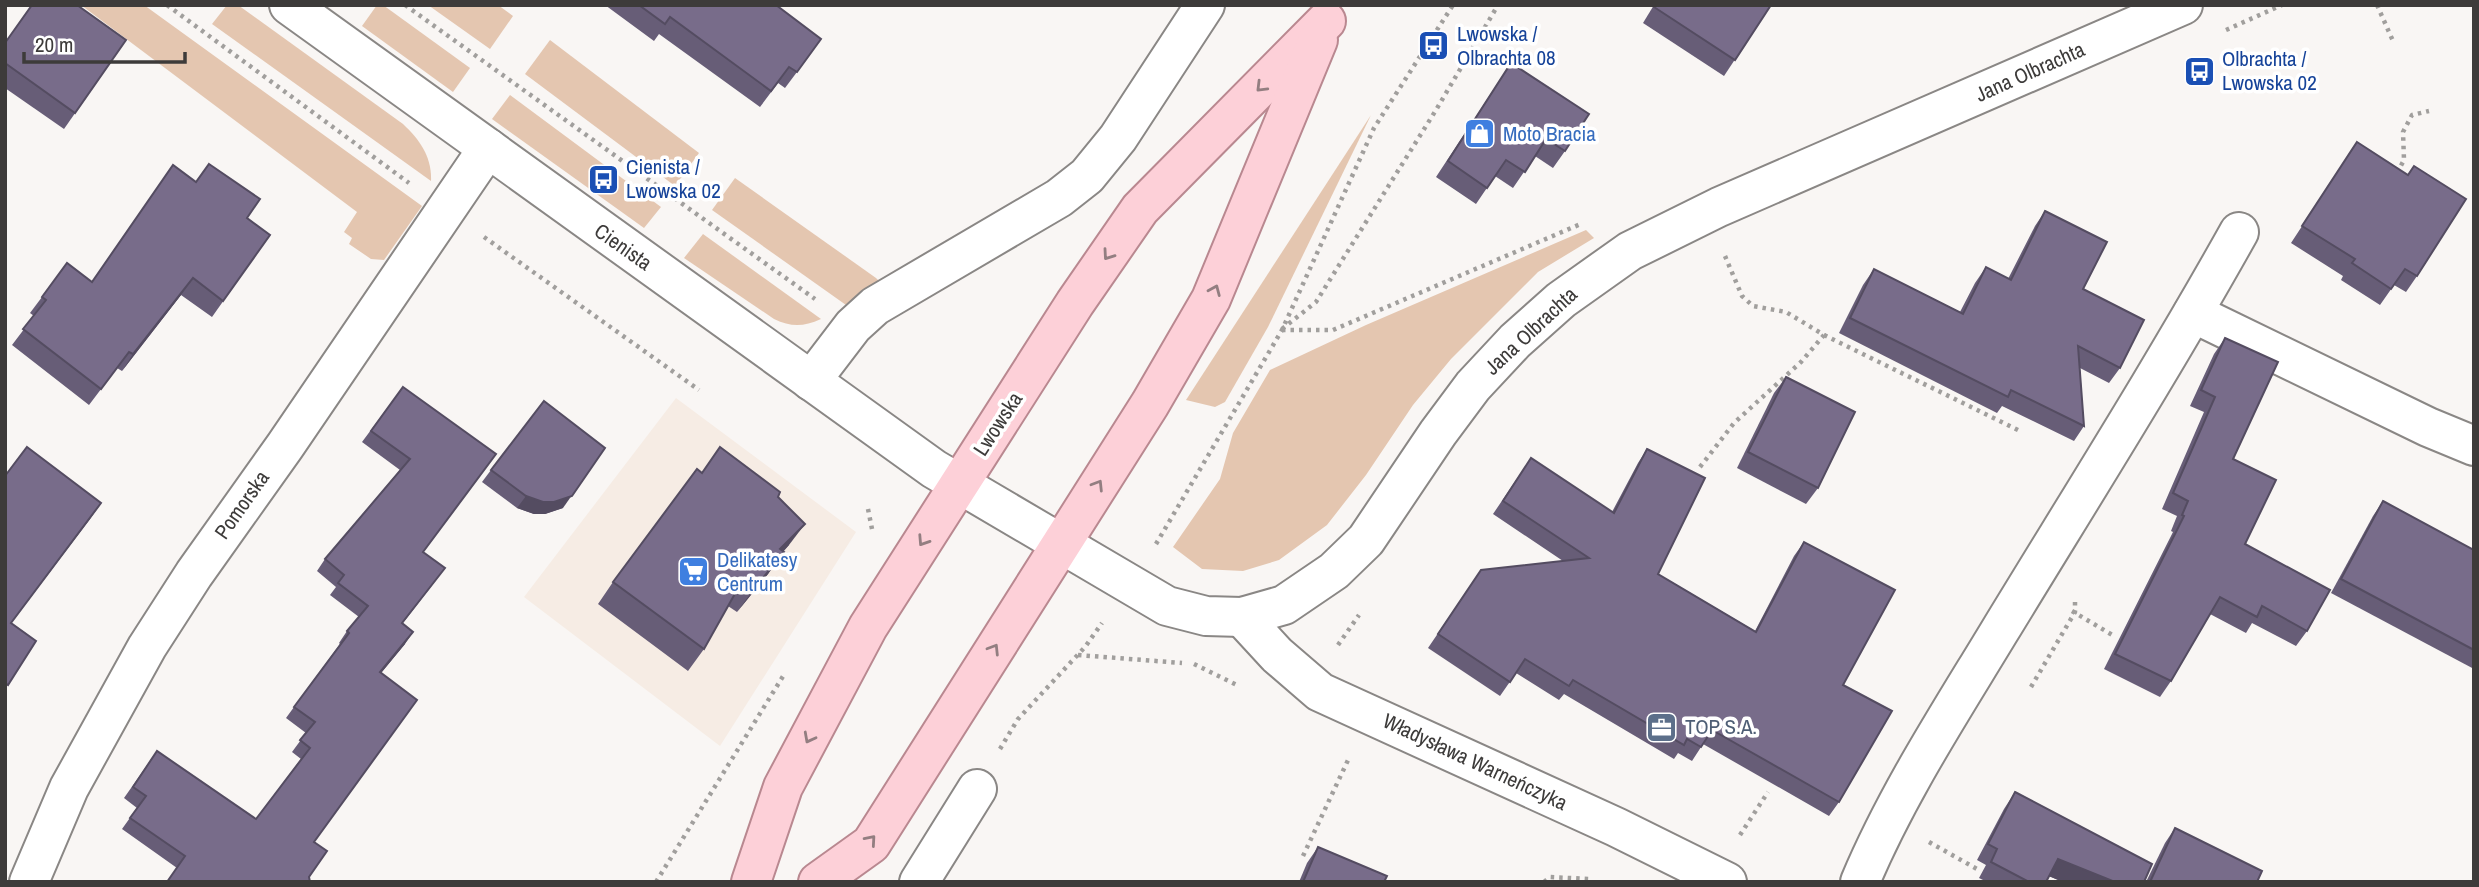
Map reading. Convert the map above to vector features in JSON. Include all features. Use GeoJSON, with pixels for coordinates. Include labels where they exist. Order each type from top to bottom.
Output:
{"type":"FeatureCollection","features":[{"type":"Feature","properties":{"kind":"main road","name":"Lwowska"},"geometry":{"type":"LineString","coordinates":[[751,882],[783,787],[868,627],[1075,303],[1140,209],[1331,13]]}},
{"type":"Feature","properties":{"kind":"main road","name":"Lwowska"},"geometry":{"type":"LineString","coordinates":[[818,882],[871,844],[1150,404],[1211,299],[1331,13]]}},
{"type":"Feature","properties":{"kind":"street","name":"Cienista"},"geometry":{"type":"LineString","coordinates":[[289,5],[934,469],[960,484]]}},
{"type":"Feature","properties":{"kind":"street"},"geometry":{"type":"LineString","coordinates":[[811,381],[853,326],[875,306],[1059,198],[1087,176],[1118,138],[1205,5]]}},
{"type":"Feature","properties":{"kind":"street","name":"Jana Olbrachta"},"geometry":{"type":"LineString","coordinates":[[960,484],[1167,606],[1206,616],[1242,617],[1284,605],[1334,571],[1366,540],[1472,386],[1515,341],[1561,300],[1630,251],[1730,202],[2183,5]]}},
{"type":"Feature","properties":{"kind":"street","name":"Pomorska"},"geometry":{"type":"LineString","coordinates":[[29,882],[69,788],[147,647],[194,574],[285,446],[488,148]]}},
{"type":"Feature","properties":{"kind":"street"},"geometry":{"type":"LineString","coordinates":[[1860,882],[1884,828],[1966,687],[2193,313],[2239,232]]}},
{"type":"Feature","properties":{"kind":"street"},"geometry":{"type":"LineString","coordinates":[[2193,313],[2427,427],[2474,446]]}},
{"type":"Feature","properties":{"kind":"street","name":"Władysława Warneńczyka"},"geometry":{"type":"LineString","coordinates":[[1242,617],[1277,655],[1320,692],[1616,827],[1727,882]]}},
{"type":"Feature","properties":{"kind":"street"},"geometry":{"type":"LineString","coordinates":[[919,882],[976,789]]}},
{"type":"Feature","properties":{"kind":"path"},"geometry":{"type":"LineString","coordinates":[[405,5],[853,326]]}},
{"type":"Feature","properties":{"kind":"path"},"geometry":{"type":"LineString","coordinates":[[976,789],[1018,719],[1078,655],[1170,523],[1282,330],[1374,128],[1453,5]]}},
{"type":"Feature","properties":{"kind":"path"},"geometry":{"type":"LineString","coordinates":[[1282,330],[1316,302],[1498,5]]}},
{"type":"Feature","properties":{"kind":"path"},"geometry":{"type":"LineString","coordinates":[[2220,32],[2282,5]]}},
{"type":"Feature","properties":{"kind":"path"},"geometry":{"type":"LineString","coordinates":[[2377,5],[2392,41]]}},
{"type":"Feature","properties":{"kind":"path"},"geometry":{"type":"LineString","coordinates":[[2394,179],[2404,160],[2403,132],[2407,124],[2412,116],[2429,111]]}},
{"type":"Feature","properties":{"kind":"path"},"geometry":{"type":"LineString","coordinates":[[1723,250],[1742,296],[1753,306],[1786,312],[1824,335],[2020,431]]}},
{"type":"Feature","properties":{"kind":"path"},"geometry":{"type":"LineString","coordinates":[[1700,467],[1734,423],[1801,362],[1824,335]]}},
{"type":"Feature","properties":{"kind":"path"},"geometry":{"type":"LineString","coordinates":[[868,509],[873,532]]}},
{"type":"Feature","properties":{"kind":"path"},"geometry":{"type":"LineString","coordinates":[[1320,692],[1339,663],[1338,645],[1352,622],[1362,612]]}},
{"type":"Feature","properties":{"kind":"path"},"geometry":{"type":"LineString","coordinates":[[1078,655],[1191,663],[1241,687]]}},
{"type":"Feature","properties":{"kind":"path"},"geometry":{"type":"LineString","coordinates":[[656,882],[786,672]]}},
{"type":"Feature","properties":{"kind":"path"},"geometry":{"type":"LineString","coordinates":[[1303,856],[1353,750]]}},
{"type":"Feature","properties":{"kind":"path"},"geometry":{"type":"LineString","coordinates":[[1544,882],[1550,877],[1589,879]]}},
{"type":"Feature","properties":{"kind":"shaded area"},"geometry":{"type":"Polygon","coordinates":[[[81,5],[144,5],[422,206],[384,260],[371,259],[349,244],[352,238],[344,232],[357,212],[81,5]]]}},
{"type":"Feature","properties":{"kind":"shaded area"},"geometry":{"type":"Polygon","coordinates":[[[227,5],[238,5],[403,124],[424,150],[431,181],[212,24],[227,5]]]}},
{"type":"Feature","properties":{"kind":"shaded area"},"geometry":{"type":"Polygon","coordinates":[[[377,5],[383,5],[470,68],[453,92],[362,26],[377,5]]]}},
{"type":"Feature","properties":{"kind":"shaded area"},"geometry":{"type":"Polygon","coordinates":[[[428,5],[498,5],[513,16],[490,49],[428,5]]]}},
{"type":"Feature","properties":{"kind":"shaded area"},"geometry":{"type":"Polygon","coordinates":[[[550,40],[699,153],[675,186],[525,74],[550,40]]]}},
{"type":"Feature","properties":{"kind":"shaded area"},"geometry":{"type":"Polygon","coordinates":[[[510,95],[661,207],[644,228],[492,119],[510,95]]]}},
{"type":"Feature","properties":{"kind":"shaded area"},"geometry":{"type":"Polygon","coordinates":[[[1371,115],[1268,327],[1225,402],[1215,407],[1186,400],[1371,115]]]}},
{"type":"Feature","properties":{"kind":"shaded area"},"geometry":{"type":"Polygon","coordinates":[[[735,178],[882,284],[846,305],[712,210],[735,178]]]}},
{"type":"Feature","properties":{"kind":"shaded area"},"geometry":{"type":"Polygon","coordinates":[[[1586,230],[1594,238],[1538,272],[1451,359],[1413,405],[1366,475],[1327,525],[1279,560],[1243,571],[1202,569],[1173,547],[1220,479],[1233,433],[1270,370],[1366,325],[1586,230]]]}},
{"type":"Feature","properties":{"kind":"shaded area"},"geometry":{"type":"Polygon","coordinates":[[[703,234],[821,319],[797,325],[774,319],[684,258],[703,234]]]}},
{"type":"Feature","properties":{"kind":"shaded area"},"geometry":{"type":"Polygon","coordinates":[[[676,398],[856,532],[720,746],[524,597],[676,398]]]}},
{"type":"Feature","properties":{"kind":"building"},"geometry":{"type":"Polygon","coordinates":[[[32,5],[77,5],[126,40],[75,113],[5,63],[5,43],[32,5]]]}},
{"type":"Feature","properties":{"kind":"building"},"geometry":{"type":"Polygon","coordinates":[[[639,5],[776,5],[821,39],[797,72],[789,67],[771,91],[670,17],[665,24],[639,5]]]}},
{"type":"Feature","properties":{"kind":"building"},"geometry":{"type":"Polygon","coordinates":[[[1771,5],[1735,60],[1654,7],[1771,5]]]}},
{"type":"Feature","properties":{"kind":"building"},"geometry":{"type":"Polygon","coordinates":[[[1511,63],[1589,114],[1565,151],[1546,139],[1525,172],[1506,160],[1487,188],[1448,161],[1511,63]]]}},
{"type":"Feature","properties":{"kind":"building"},"geometry":{"type":"Polygon","coordinates":[[[2357,142],[2408,175],[2414,166],[2466,199],[2417,276],[2405,269],[2391,289],[2352,263],[2355,259],[2302,226],[2357,142]]]}},
{"type":"Feature","properties":{"kind":"building"},"geometry":{"type":"Polygon","coordinates":[[[209,164],[260,199],[247,218],[270,235],[223,301],[193,278],[133,354],[129,352],[101,389],[23,329],[46,300],[42,297],[67,263],[92,282],[173,165],[196,182],[209,164]]]}},
{"type":"Feature","properties":{"kind":"building"},"geometry":{"type":"Polygon","coordinates":[[[2045,211],[2107,242],[2083,289],[2144,320],[2120,368],[2078,346],[2084,426],[2011,390],[2008,397],[1850,318],[1874,269],[1963,314],[1986,267],[2011,280],[2045,211]]]}},
{"type":"Feature","properties":{"kind":"building"},"geometry":{"type":"Polygon","coordinates":[[[2225,338],[2278,362],[2233,459],[2276,480],[2245,544],[2330,590],[2307,631],[2262,606],[2257,617],[2220,597],[2171,681],[2115,654],[2184,516],[2182,515],[2188,501],[2173,493],[2215,397],[2201,390],[2225,338]]]}},
{"type":"Feature","properties":{"kind":"building"},"geometry":{"type":"Polygon","coordinates":[[[1786,377],[1855,412],[1818,488],[1748,452],[1786,377]]]}},
{"type":"Feature","properties":{"kind":"building"},"geometry":{"type":"Polygon","coordinates":[[[403,387],[496,454],[423,552],[445,568],[402,623],[413,632],[380,672],[417,700],[314,842],[327,851],[309,877],[310,882],[167,882],[185,856],[130,818],[146,796],[133,787],[157,751],[256,819],[310,748],[300,740],[315,722],[294,707],[349,633],[347,631],[368,606],[338,583],[344,575],[325,559],[410,459],[371,431],[403,387]]]}},
{"type":"Feature","properties":{"kind":"building"},"geometry":{"type":"Polygon","coordinates":[[[544,401],[605,448],[572,496],[554,502],[543,502],[526,496],[491,470],[544,401]]]}},
{"type":"Feature","properties":{"kind":"building"},"geometry":{"type":"Polygon","coordinates":[[[27,447],[101,503],[11,623],[36,641],[8,685],[5,683],[5,476],[27,447]]]}},
{"type":"Feature","properties":{"kind":"building","name":"Delikatesy Centrum"},"geometry":{"type":"Polygon","coordinates":[[[720,447],[780,492],[778,497],[805,524],[780,549],[784,552],[753,590],[741,583],[704,649],[613,582],[697,469],[702,473],[720,447]]]}},
{"type":"Feature","properties":{"kind":"building"},"geometry":{"type":"Polygon","coordinates":[[[1647,449],[1705,478],[1658,574],[1756,632],[1804,542],[1895,590],[1843,685],[1892,711],[1839,802],[1712,730],[1701,747],[1687,739],[1684,745],[1573,680],[1569,686],[1525,659],[1510,682],[1438,634],[1481,570],[1589,558],[1503,501],[1531,458],[1614,513],[1647,449]]]}},
{"type":"Feature","properties":{"kind":"building"},"geometry":{"type":"Polygon","coordinates":[[[2383,501],[2474,550],[2474,650],[2341,579],[2383,501]]]}},
{"type":"Feature","properties":{"kind":"building"},"geometry":{"type":"Polygon","coordinates":[[[2015,792],[2152,864],[2144,882],[2115,882],[2058,859],[2046,882],[2029,882],[1991,862],[1997,849],[1988,844],[2015,792]]]}},
{"type":"Feature","properties":{"kind":"building"},"geometry":{"type":"Polygon","coordinates":[[[2175,828],[2262,871],[2257,882],[2150,882],[2175,828]]]}},
{"type":"Feature","properties":{"kind":"building"},"geometry":{"type":"Polygon","coordinates":[[[1318,847],[1387,876],[1384,882],[1303,882],[1318,847]]]}},
{"type":"Feature","properties":{"kind":"place","name":"Lwowska / Olbrachta 08"},"geometry":{"type":"Point","coordinates":[1434,46]}},
{"type":"Feature","properties":{"kind":"place","name":"Olbrachta / Lwowska 02"},"geometry":{"type":"Point","coordinates":[2199,71]}},
{"type":"Feature","properties":{"kind":"place","name":"Moto Bracia"},"geometry":{"type":"Point","coordinates":[1480,134]}},
{"type":"Feature","properties":{"kind":"place","name":"Cienista / Lwowska 02"},"geometry":{"type":"Point","coordinates":[603,179]}},
{"type":"Feature","properties":{"kind":"place","name":"Delikatesy Centrum"},"geometry":{"type":"Point","coordinates":[694,572]}},
{"type":"Feature","properties":{"kind":"place","name":"TOP S.A."},"geometry":{"type":"Point","coordinates":[1662,727]}}]}
